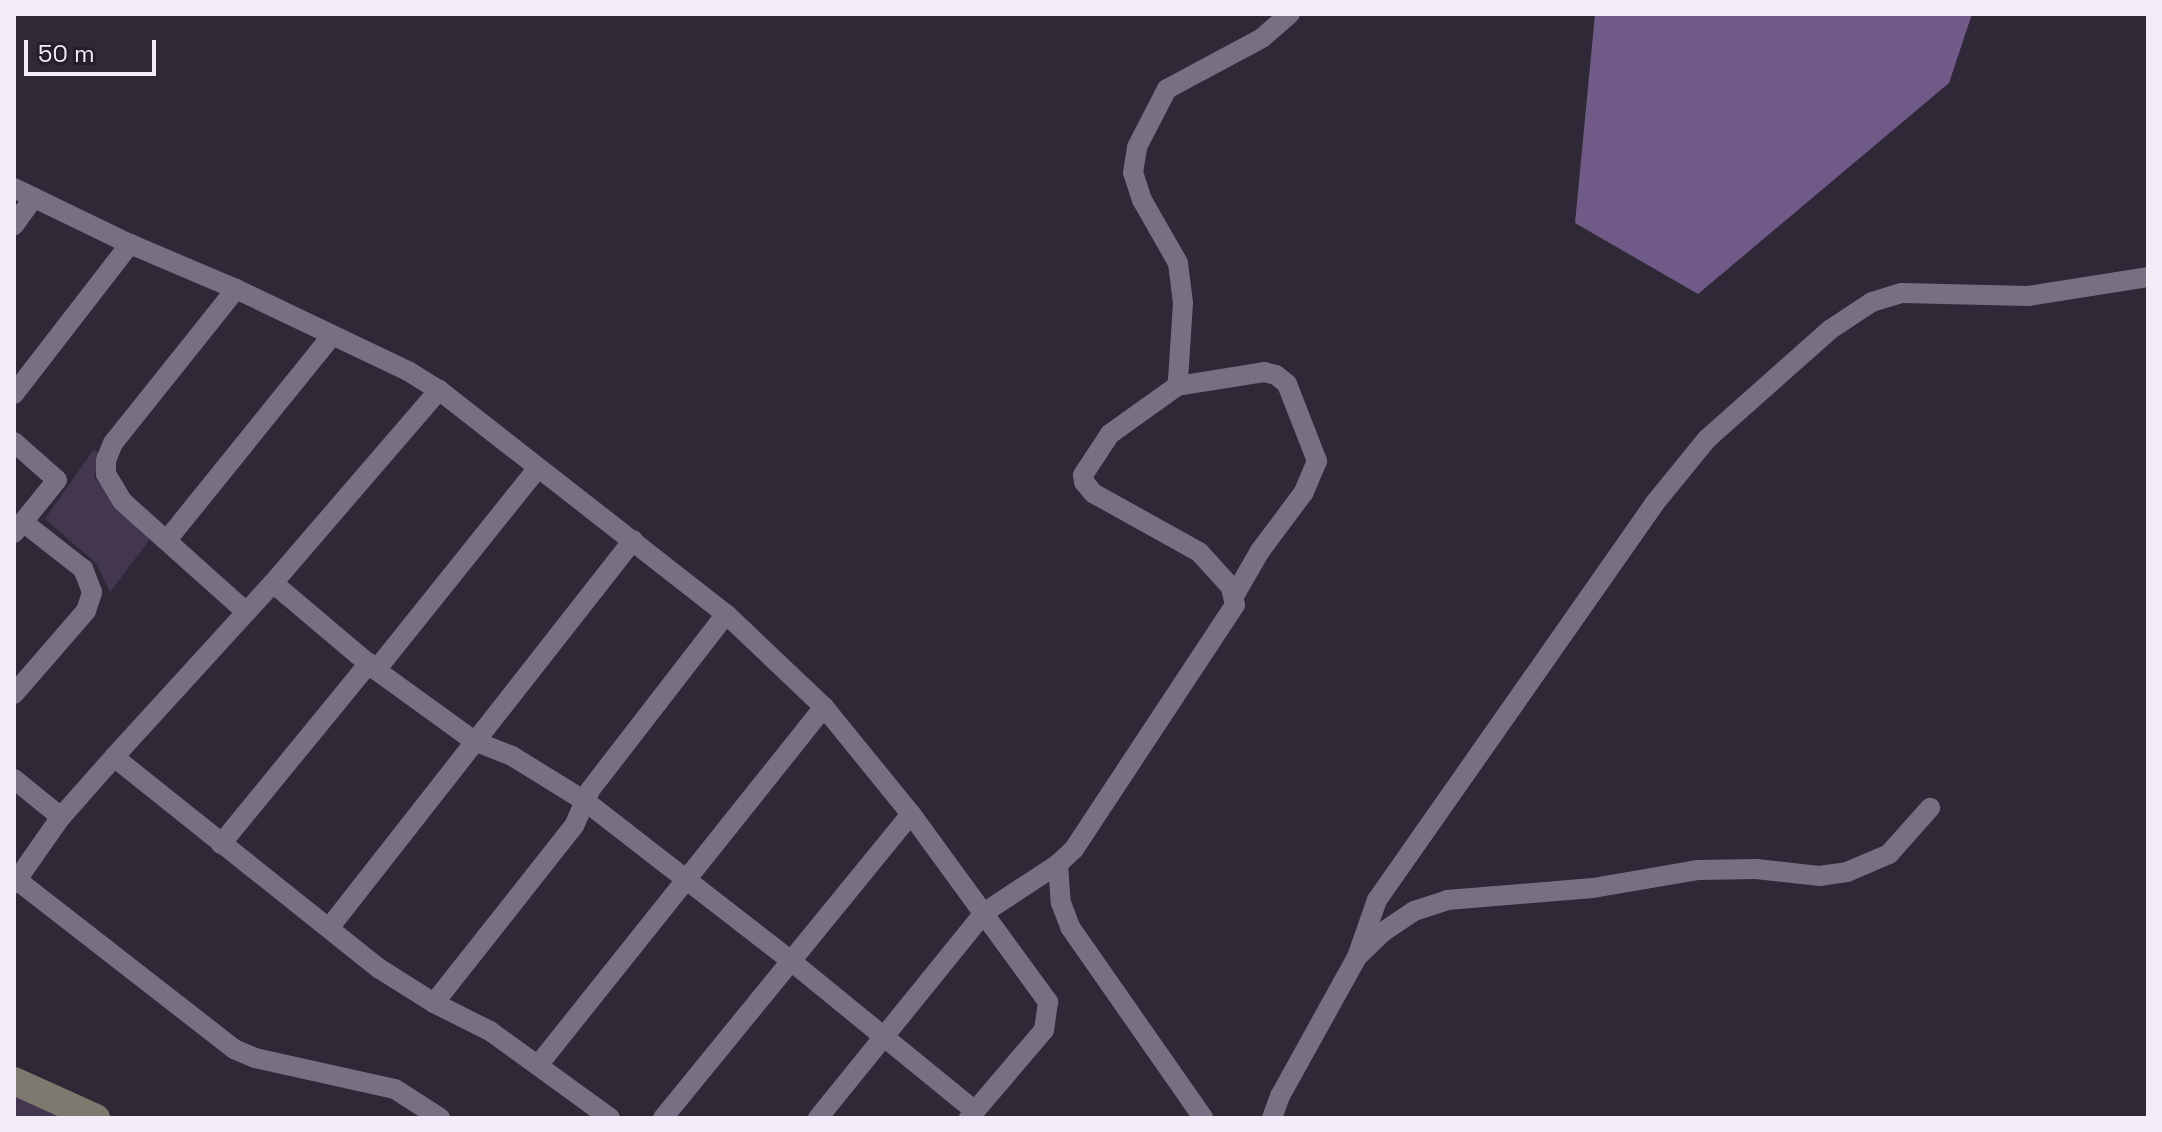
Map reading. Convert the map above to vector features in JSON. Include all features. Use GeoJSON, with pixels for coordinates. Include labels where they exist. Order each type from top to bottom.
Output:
{"type":"FeatureCollection","features":[{"type":"Feature","properties":{"kind":"main road"},"geometry":{"type":"LineString","coordinates":[[14,1081],[96,1118]]}},
{"type":"Feature","properties":{"kind":"street"},"geometry":{"type":"LineString","coordinates":[[1177,386],[1183,303],[1178,263],[1142,200],[1133,173],[1137,147],[1167,89],[1262,38],[1290,14]]}},
{"type":"Feature","properties":{"kind":"street"},"geometry":{"type":"LineString","coordinates":[[14,188],[408,371],[439,390],[726,614],[824,707],[911,814],[1048,1002],[1044,1030],[972,1114],[791,961],[585,801],[524,762],[474,741],[373,666],[273,583]]}},
{"type":"Feature","properties":{"kind":"street"},"geometry":{"type":"LineString","coordinates":[[14,225],[34,197]]}},
{"type":"Feature","properties":{"kind":"street"},"geometry":{"type":"LineString","coordinates":[[18,381],[130,244]]}},
{"type":"Feature","properties":{"kind":"street"},"geometry":{"type":"LineString","coordinates":[[1272,1118],[1280,1096],[1357,957],[1377,900],[1654,504],[1707,439],[1831,329],[1872,302],[1902,293],[2028,296],[2148,277]]}},
{"type":"Feature","properties":{"kind":"street"},"geometry":{"type":"LineString","coordinates":[[236,289],[113,443],[106,460],[111,486],[246,612]]}},
{"type":"Feature","properties":{"kind":"street"},"geometry":{"type":"LineString","coordinates":[[167,540],[331,337]]}},
{"type":"Feature","properties":{"kind":"street"},"geometry":{"type":"LineString","coordinates":[[818,1118],[985,912],[1058,864],[1088,830],[1235,605],[1231,587],[1199,552],[1093,493],[1084,482],[1088,462],[1110,434],[1177,386],[1264,372],[1276,375],[1287,384],[1317,461],[1304,492],[1260,551],[1234,596]]}},
{"type":"Feature","properties":{"kind":"street"},"geometry":{"type":"LineString","coordinates":[[439,390],[273,583],[61,817],[15,882],[234,1049],[267,1061],[395,1089],[440,1118]]}},
{"type":"Feature","properties":{"kind":"street"},"geometry":{"type":"LineString","coordinates":[[14,442],[57,480],[19,527],[83,569],[92,592],[86,611],[14,694]]}},
{"type":"Feature","properties":{"kind":"street"},"geometry":{"type":"LineString","coordinates":[[221,844],[537,469]]}},
{"type":"Feature","properties":{"kind":"street"},"geometry":{"type":"LineString","coordinates":[[329,928],[633,540]]}},
{"type":"Feature","properties":{"kind":"street"},"geometry":{"type":"LineString","coordinates":[[434,1003],[574,826],[590,790],[726,614]]}},
{"type":"Feature","properties":{"kind":"street"},"geometry":{"type":"LineString","coordinates":[[539,1064],[824,707]]}},
{"type":"Feature","properties":{"kind":"street"},"geometry":{"type":"LineString","coordinates":[[114,757],[380,969],[434,1003],[490,1031],[610,1118]]}},
{"type":"Feature","properties":{"kind":"street"},"geometry":{"type":"LineString","coordinates":[[14,779],[61,817]]}},
{"type":"Feature","properties":{"kind":"street"},"geometry":{"type":"LineString","coordinates":[[1357,957],[1383,932],[1414,911],[1447,900],[1593,888],[1698,870],[1756,869],[1786,875],[1847,872],[1889,854],[1930,808]]}},
{"type":"Feature","properties":{"kind":"street"},"geometry":{"type":"LineString","coordinates":[[663,1118],[911,814]]}},
{"type":"Feature","properties":{"kind":"street"},"geometry":{"type":"LineString","coordinates":[[1058,864],[1061,903],[1070,927],[1203,1118]]}},
{"type":"Feature","properties":{"kind":"shaded area"},"geometry":{"type":"Polygon","coordinates":[[[1595,14],[1972,14],[1949,83],[1698,294],[1575,223],[1595,14]]]}},
{"type":"Feature","properties":{"kind":"shaded area"},"geometry":{"type":"Polygon","coordinates":[[[94,449],[100,454],[94,478],[153,535],[110,592],[97,564],[45,519],[94,449]]]}},
{"type":"Feature","properties":{"kind":"shaded area"},"geometry":{"type":"Polygon","coordinates":[[[14,1087],[82,1118],[14,1118],[14,1087]]]}}]}
